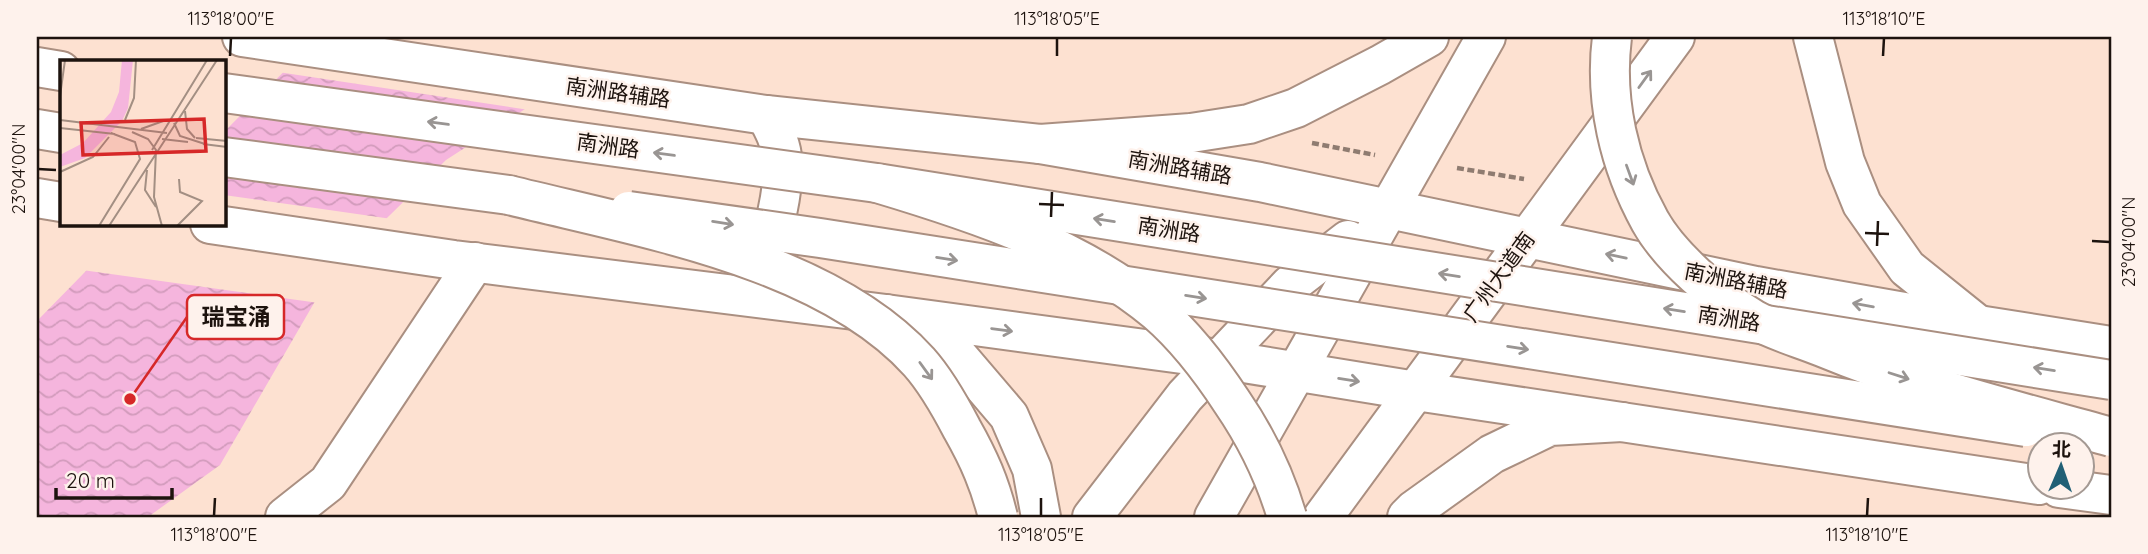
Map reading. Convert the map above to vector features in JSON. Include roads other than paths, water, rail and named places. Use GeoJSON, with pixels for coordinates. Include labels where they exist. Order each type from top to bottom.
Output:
{"type":"FeatureCollection","features":[{"type":"Feature","properties":{"kind":"main road","name":"南洲路辅路"},"geometry":{"type":"LineString","coordinates":[[242,37],[766,115],[1040,144],[1260,182],[1756,286],[1978,326],[2111,346]]}},
{"type":"Feature","properties":{"kind":"main road"},"geometry":{"type":"LineString","coordinates":[[1040,144],[1191,133],[1249,124],[1296,108],[1429,37]]}},
{"type":"Feature","properties":{"kind":"main road"},"geometry":{"type":"LineString","coordinates":[[1214,517],[1486,37]]}},
{"type":"Feature","properties":{"kind":"main road"},"geometry":{"type":"LineString","coordinates":[[1612,37],[1608,67],[1612,118],[1629,175],[1650,223],[1685,265],[1715,292],[1755,320],[1871,368],[2111,439]]}},
{"type":"Feature","properties":{"kind":"main road","name":"广州大道南"},"geometry":{"type":"LineString","coordinates":[[1323,517],[1675,37]]}},
{"type":"Feature","properties":{"kind":"main road"},"geometry":{"type":"LineString","coordinates":[[1813,37],[1845,162],[1862,204],[1907,268],[1978,326]]}},
{"type":"Feature","properties":{"kind":"main road"},"geometry":{"type":"LineString","coordinates":[[37,67],[60,71]]}},
{"type":"Feature","properties":{"kind":"main road","name":"南洲路"},"geometry":{"type":"LineString","coordinates":[[226,93],[877,184],[2111,380]]}},
{"type":"Feature","properties":{"kind":"main road"},"geometry":{"type":"LineString","coordinates":[[719,294],[736,287],[761,258],[770,238],[782,184],[782,156],[777,136],[766,115]]}},
{"type":"Feature","properties":{"kind":"main road"},"geometry":{"type":"LineString","coordinates":[[37,129],[60,133]]}},
{"type":"Feature","properties":{"kind":"main road"},"geometry":{"type":"LineString","coordinates":[[226,157],[793,234],[2111,439]]}},
{"type":"Feature","properties":{"kind":"main road"},"geometry":{"type":"LineString","coordinates":[[877,184],[933,200],[1044,243],[1123,287],[1158,313],[1193,349],[1248,426],[1268,465],[1287,517]]}},
{"type":"Feature","properties":{"kind":"main road"},"geometry":{"type":"LineString","coordinates":[[509,195],[727,252],[782,271],[836,297],[880,327],[919,362],[948,403],[972,447],[991,486],[998,517]]}},
{"type":"Feature","properties":{"kind":"main road"},"geometry":{"type":"LineString","coordinates":[[37,198],[60,202]]}},
{"type":"Feature","properties":{"kind":"main road"},"geometry":{"type":"LineString","coordinates":[[1092,517],[1185,396],[1290,285],[1388,208]]}},
{"type":"Feature","properties":{"kind":"main road"},"geometry":{"type":"LineString","coordinates":[[224,226],[465,261],[1220,359],[2025,483]]}},
{"type":"Feature","properties":{"kind":"main road"},"geometry":{"type":"LineString","coordinates":[[285,517],[328,483],[465,261]]}},
{"type":"Feature","properties":{"kind":"main road"},"geometry":{"type":"LineString","coordinates":[[886,314],[926,330],[957,355],[1009,416],[1032,469],[1041,517]]}},
{"type":"Feature","properties":{"kind":"main road"},"geometry":{"type":"LineString","coordinates":[[1407,517],[1492,454],[1550,426],[1622,422]]}},
{"type":"Feature","properties":{"kind":"water"},"geometry":{"type":"Polygon","coordinates":[[[318,37],[637,37],[446,160],[332,272],[220,465],[148,517],[37,517],[37,321],[130,226],[226,226],[226,130],[318,37]]]}},
{"type":"Feature","properties":{"kind":"place","name":"瑞宝涌"},"geometry":{"type":"Point","coordinates":[130,399]}}]}
